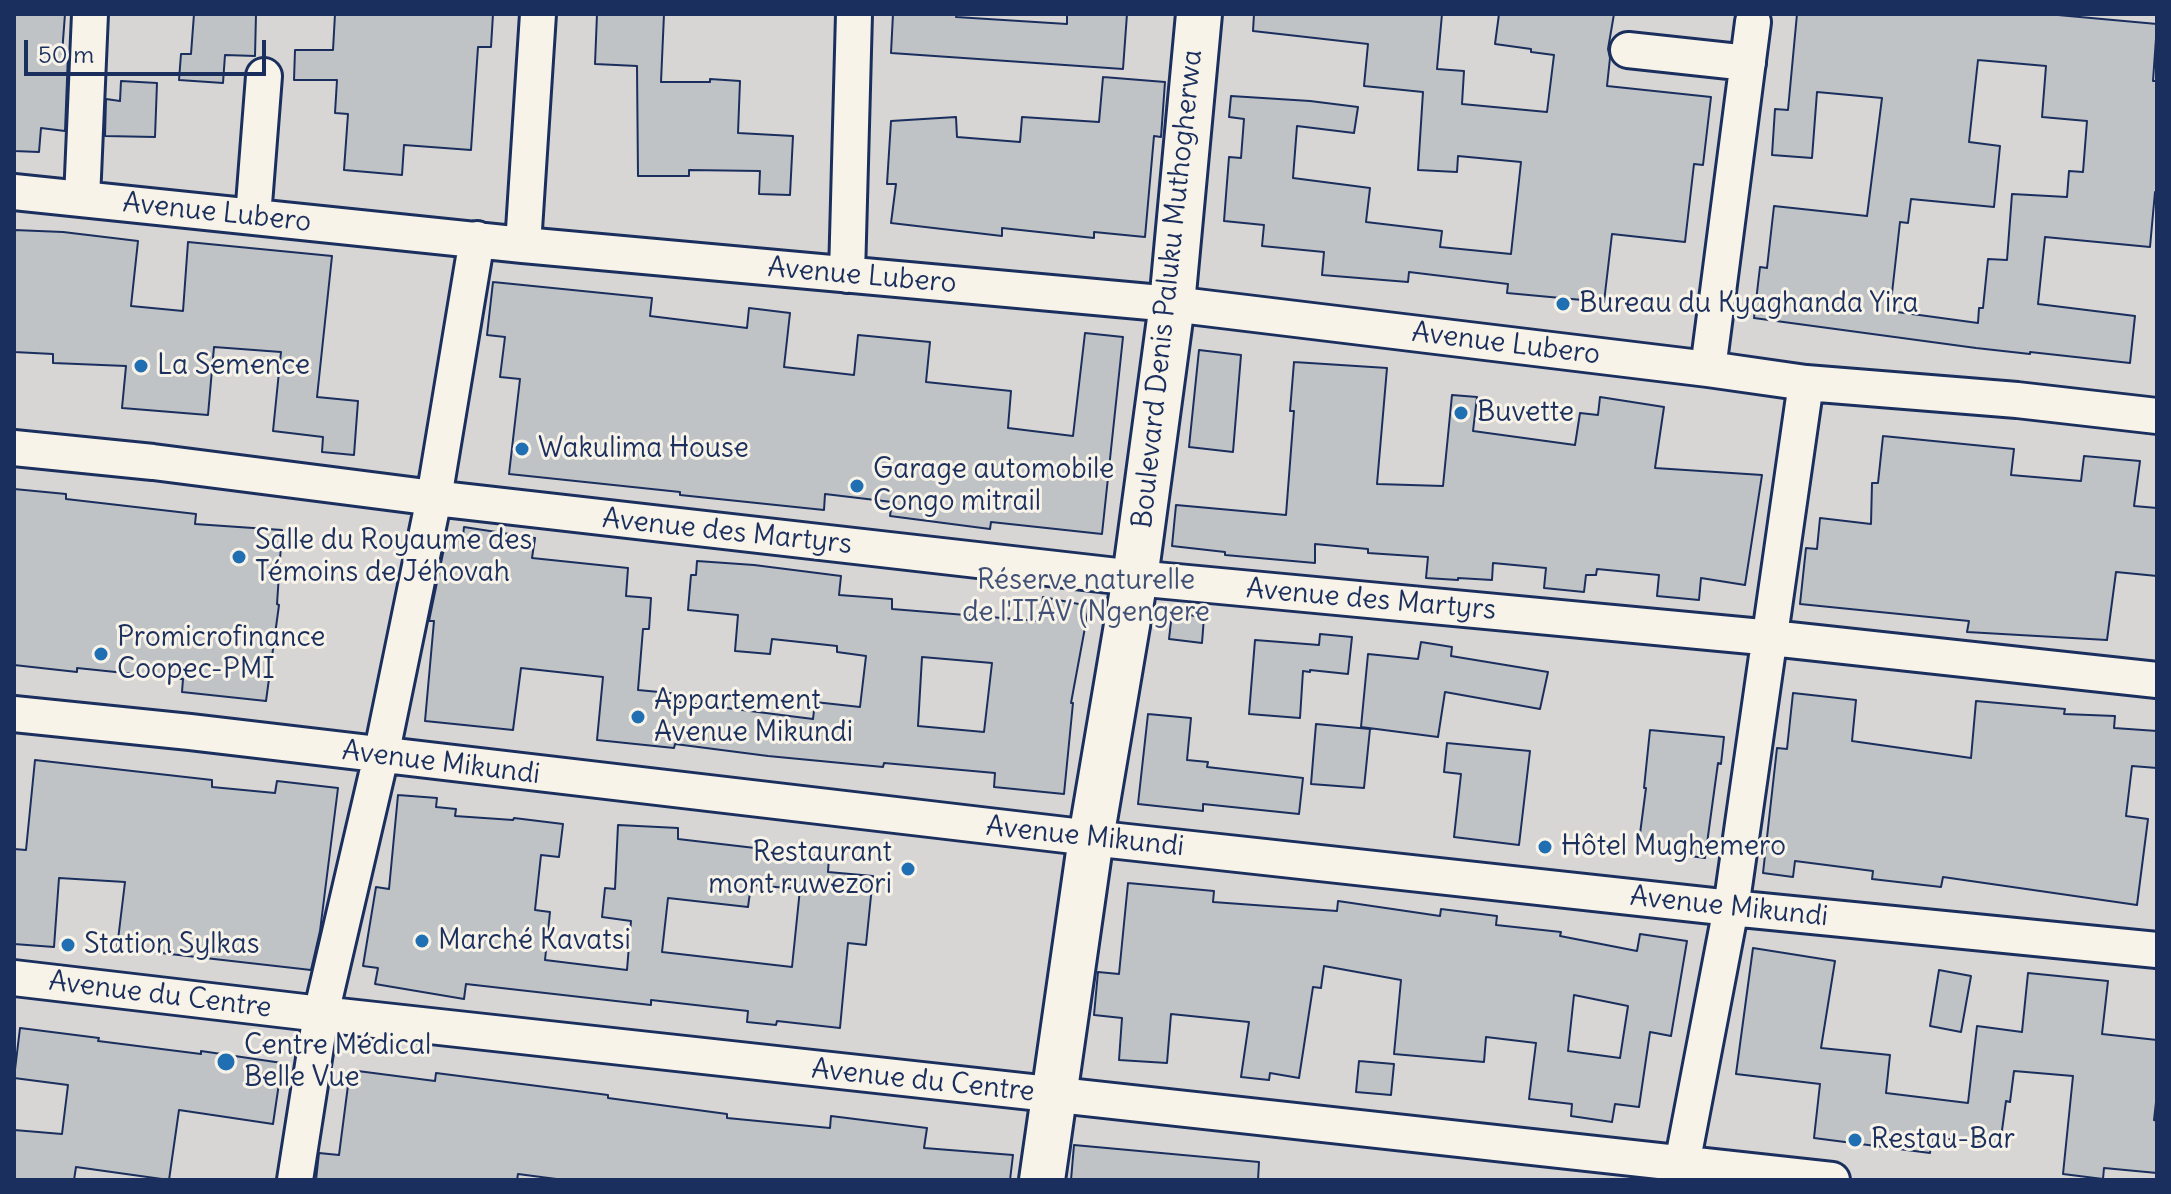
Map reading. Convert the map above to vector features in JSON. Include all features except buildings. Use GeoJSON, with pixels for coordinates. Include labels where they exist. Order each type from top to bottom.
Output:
{"type":"FeatureCollection","features":[{"type":"Feature","properties":{"kind":"street"},"geometry":{"type":"LineString","coordinates":[[82,199],[90,14]]}},
{"type":"Feature","properties":{"kind":"street"},"geometry":{"type":"LineString","coordinates":[[523,245],[538,14]]}},
{"type":"Feature","properties":{"kind":"street"},"geometry":{"type":"LineString","coordinates":[[847,275],[854,14]]}},
{"type":"Feature","properties":{"kind":"street","name":"Boulevard Denis Paluku Muthogherwa"},"geometry":{"type":"LineString","coordinates":[[1042,1180],[1091,838],[1135,578],[1172,304],[1199,14]]}},
{"type":"Feature","properties":{"kind":"street"},"geometry":{"type":"LineString","coordinates":[[1708,369],[1753,22]]}},
{"type":"Feature","properties":{"kind":"street"},"geometry":{"type":"LineString","coordinates":[[1628,50],[1748,63]]}},
{"type":"Feature","properties":{"kind":"street"},"geometry":{"type":"LineString","coordinates":[[253,217],[264,76]]}},
{"type":"Feature","properties":{"kind":"street","name":"Avenue Lubero"},"geometry":{"type":"LineString","coordinates":[[14,192],[523,245],[1172,304],[1806,383],[2017,400],[2157,416]]}},
{"type":"Feature","properties":{"kind":"street"},"geometry":{"type":"LineString","coordinates":[[295,1180],[321,1014],[381,756],[434,498],[477,239]]}},
{"type":"Feature","properties":{"kind":"street"},"geometry":{"type":"LineString","coordinates":[[1680,1171],[1731,908],[1806,383]]}},
{"type":"Feature","properties":{"kind":"street","name":"Avenue des Martyrs"},"geometry":{"type":"LineString","coordinates":[[14,448],[1135,578],[1771,638],[2157,680]]}},
{"type":"Feature","properties":{"kind":"street","name":"Avenue Mikundi"},"geometry":{"type":"LineString","coordinates":[[14,714],[1091,838],[1731,908],[2157,950]]}},
{"type":"Feature","properties":{"kind":"street","name":"Avenue du Centre"},"geometry":{"type":"LineString","coordinates":[[14,978],[1055,1096],[1680,1171],[1832,1180]]}},
{"type":"Feature","properties":{"kind":"green space","name":"Réserve naturelle de l'ITAV (Ngengere"},"geometry":{"type":"Polygon","coordinates":[[[14,14],[2157,14],[2157,1180],[14,1180],[14,14]]]}},
{"type":"Feature","properties":{"kind":"place","name":"Bureau du Kyaghanda Yira"},"geometry":{"type":"Point","coordinates":[1563,304]}},
{"type":"Feature","properties":{"kind":"place","name":"La Semence"},"geometry":{"type":"Point","coordinates":[141,366]}},
{"type":"Feature","properties":{"kind":"place","name":"Buvette"},"geometry":{"type":"Point","coordinates":[1461,413]}},
{"type":"Feature","properties":{"kind":"place","name":"Wakulima House"},"geometry":{"type":"Point","coordinates":[522,449]}},
{"type":"Feature","properties":{"kind":"place","name":"Garage automobile Congo mitrail"},"geometry":{"type":"Point","coordinates":[857,486]}},
{"type":"Feature","properties":{"kind":"place","name":"Salle du Royaume des Témoins de Jéhovah"},"geometry":{"type":"Point","coordinates":[239,557]}},
{"type":"Feature","properties":{"kind":"place","name":"Promicrofinance Coopec-PMI"},"geometry":{"type":"Point","coordinates":[101,654]}},
{"type":"Feature","properties":{"kind":"place","name":"Appartement Avenue Mikundi"},"geometry":{"type":"Point","coordinates":[638,717]}},
{"type":"Feature","properties":{"kind":"place","name":"Hôtel Mughemero"},"geometry":{"type":"Point","coordinates":[1545,847]}},
{"type":"Feature","properties":{"kind":"place","name":"Restaurant mont ruwezori"},"geometry":{"type":"Point","coordinates":[908,869]}},
{"type":"Feature","properties":{"kind":"place","name":"Marché Kavatsi"},"geometry":{"type":"Point","coordinates":[422,941]}},
{"type":"Feature","properties":{"kind":"place","name":"Station Sylkas"},"geometry":{"type":"Point","coordinates":[68,945]}},
{"type":"Feature","properties":{"kind":"place","name":"Centre Médical Belle Vue"},"geometry":{"type":"Point","coordinates":[226,1062]}},
{"type":"Feature","properties":{"kind":"place","name":"Restau-Bar"},"geometry":{"type":"Point","coordinates":[1855,1140]}}]}
